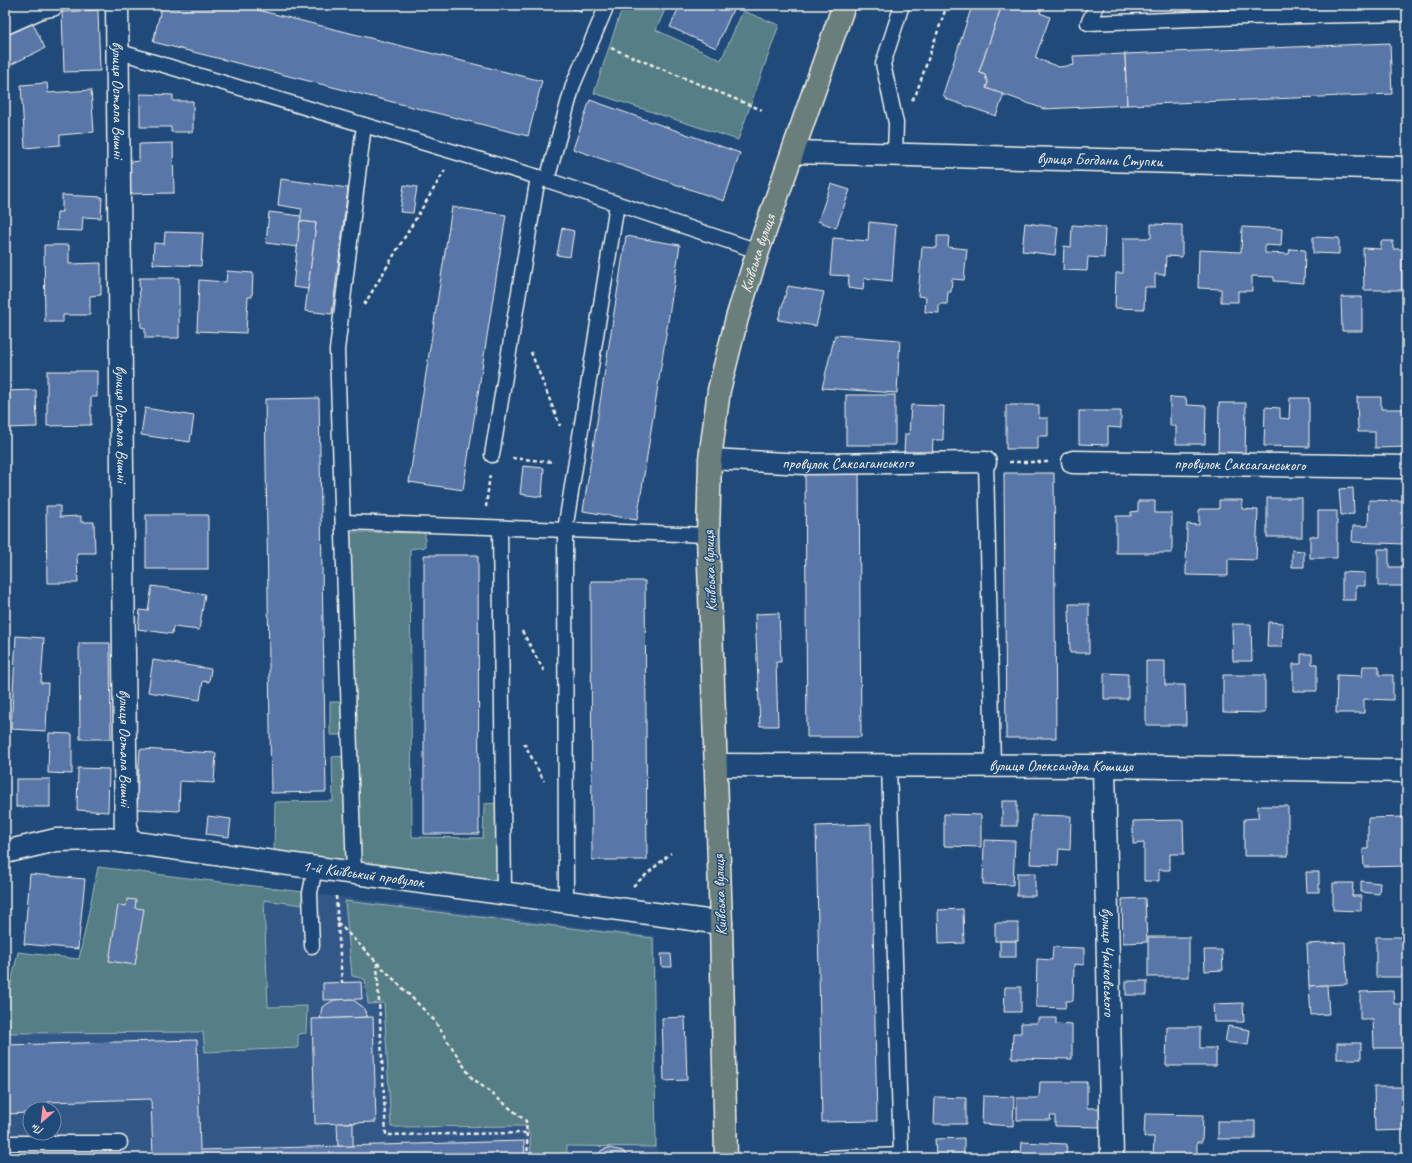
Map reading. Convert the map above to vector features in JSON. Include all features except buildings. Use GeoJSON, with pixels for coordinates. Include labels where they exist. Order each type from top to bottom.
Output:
{"type":"FeatureCollection","features":[{"type":"Feature","properties":{"kind":"main road","name":"Київська вулиця"},"geometry":{"type":"LineString","coordinates":[[726,1158],[721,923],[708,535],[710,459],[719,390],[737,318],[758,251],[794,152],[844,5]]}},
{"type":"Feature","properties":{"kind":"street"},"geometry":{"type":"LineString","coordinates":[[5,23],[41,6],[52,5]]}},
{"type":"Feature","properties":{"kind":"street","name":"вулиця Остапа Вишні"},"geometry":{"type":"LineString","coordinates":[[117,5],[126,842]]}},
{"type":"Feature","properties":{"kind":"street","name":"вулиця Богдана Ступки"},"geometry":{"type":"LineString","coordinates":[[794,152],[1407,168]]}},
{"type":"Feature","properties":{"kind":"street","name":"провулок Саксаганського"},"geometry":{"type":"LineString","coordinates":[[710,459],[805,464],[986,462]]}},
{"type":"Feature","properties":{"kind":"street","name":"провулок Саксаганського"},"geometry":{"type":"LineString","coordinates":[[1073,462],[1407,467]]}},
{"type":"Feature","properties":{"kind":"street","name":"вулиця Олександра Кошиця"},"geometry":{"type":"LineString","coordinates":[[716,764],[1104,766],[1407,771]]}},
{"type":"Feature","properties":{"kind":"street","name":"вулиця Чайковського"},"geometry":{"type":"LineString","coordinates":[[1104,766],[1112,1158]]}},
{"type":"Feature","properties":{"kind":"street","name":"1-й Київський провулок"},"geometry":{"type":"LineString","coordinates":[[5,852],[56,840],[106,839],[721,923]]}},
{"type":"Feature","properties":{"kind":"lane"},"geometry":{"type":"LineString","coordinates":[[492,455],[543,178],[573,85],[608,5]]}},
{"type":"Feature","properties":{"kind":"lane"},"geometry":{"type":"LineString","coordinates":[[895,154],[896,123],[882,64],[902,5]]}},
{"type":"Feature","properties":{"kind":"lane"},"geometry":{"type":"LineString","coordinates":[[1097,5],[1088,23],[1248,17],[1407,14]]}},
{"type":"Feature","properties":{"kind":"lane"},"geometry":{"type":"LineString","coordinates":[[117,51],[543,178],[758,251]]}},
{"type":"Feature","properties":{"kind":"lane"},"geometry":{"type":"LineString","coordinates":[[354,873],[344,522],[337,350],[364,125]]}},
{"type":"Feature","properties":{"kind":"lane"},"geometry":{"type":"LineString","coordinates":[[566,902],[565,530],[617,204]]}},
{"type":"Feature","properties":{"kind":"lane"},"geometry":{"type":"LineString","coordinates":[[986,462],[993,765]]}},
{"type":"Feature","properties":{"kind":"lane"},"geometry":{"type":"LineString","coordinates":[[344,522],[708,535]]}},
{"type":"Feature","properties":{"kind":"lane"},"geometry":{"type":"LineString","coordinates":[[500,528],[504,893]]}},
{"type":"Feature","properties":{"kind":"lane"},"geometry":{"type":"LineString","coordinates":[[827,1158],[903,1157],[889,765]]}},
{"type":"Feature","properties":{"kind":"lane"},"geometry":{"type":"LineString","coordinates":[[312,946],[310,893],[315,868]]}},
{"type":"Feature","properties":{"kind":"lane"},"geometry":{"type":"LineString","coordinates":[[5,1143],[120,1143]]}},
{"type":"Feature","properties":{"kind":"path"},"geometry":{"type":"LineString","coordinates":[[896,123],[916,94],[947,5]]}},
{"type":"Feature","properties":{"kind":"path"},"geometry":{"type":"LineString","coordinates":[[592,40],[762,110]]}},
{"type":"Feature","properties":{"kind":"path"},"geometry":{"type":"LineString","coordinates":[[362,309],[455,152]]}},
{"type":"Feature","properties":{"kind":"path"},"geometry":{"type":"LineString","coordinates":[[530,349],[561,429]]}},
{"type":"Feature","properties":{"kind":"path"},"geometry":{"type":"LineString","coordinates":[[484,527],[492,455],[575,465]]}},
{"type":"Feature","properties":{"kind":"path"},"geometry":{"type":"LineString","coordinates":[[986,462],[1073,462]]}},
{"type":"Feature","properties":{"kind":"path"},"geometry":{"type":"LineString","coordinates":[[520,627],[547,675]]}},
{"type":"Feature","properties":{"kind":"path"},"geometry":{"type":"LineString","coordinates":[[521,737],[547,786]]}},
{"type":"Feature","properties":{"kind":"path"},"geometry":{"type":"LineString","coordinates":[[608,908],[671,853]]}},
{"type":"Feature","properties":{"kind":"path"},"geometry":{"type":"LineString","coordinates":[[336,891],[342,982]]}},
{"type":"Feature","properties":{"kind":"path"},"geometry":{"type":"LineString","coordinates":[[338,924],[434,1020],[471,1077],[526,1121],[528,1158]]}},
{"type":"Feature","properties":{"kind":"path"},"geometry":{"type":"LineString","coordinates":[[377,963],[386,1135],[527,1133]]}},
{"type":"Feature","properties":{"kind":"shaded area"},"geometry":{"type":"Polygon","coordinates":[[[1239,5],[1407,5],[1407,14],[1247,17],[1239,5]]]}},
{"type":"Feature","properties":{"kind":"shaded area"},"geometry":{"type":"Polygon","coordinates":[[[98,867],[655,936],[657,1158],[5,1158],[5,1033],[50,1032],[81,952],[98,867]]]}},
{"type":"Feature","properties":{"kind":"green space"},"geometry":{"type":"Polygon","coordinates":[[[623,5],[667,5],[656,30],[721,60],[743,11],[779,25],[738,140],[594,93],[623,5]]]}},
{"type":"Feature","properties":{"kind":"green space"},"geometry":{"type":"Polygon","coordinates":[[[344,532],[425,533],[425,547],[410,549],[412,837],[483,838],[484,804],[499,803],[499,882],[274,851],[275,802],[333,801],[332,757],[350,756],[350,735],[330,735],[330,702],[349,702],[344,532]]]}},
{"type":"Feature","properties":{"kind":"green space"},"geometry":{"type":"Polygon","coordinates":[[[98,867],[303,892],[303,905],[264,900],[268,1007],[307,1006],[306,1033],[298,1034],[298,1048],[205,1052],[203,1032],[5,1033],[5,1011],[18,952],[79,959],[98,867]]]}},
{"type":"Feature","properties":{"kind":"green space"},"geometry":{"type":"Polygon","coordinates":[[[345,901],[653,938],[656,1147],[567,1146],[567,1158],[531,1158],[530,1136],[525,1126],[391,1127],[384,1003],[368,1004],[365,979],[352,976],[345,901]]]}}]}
